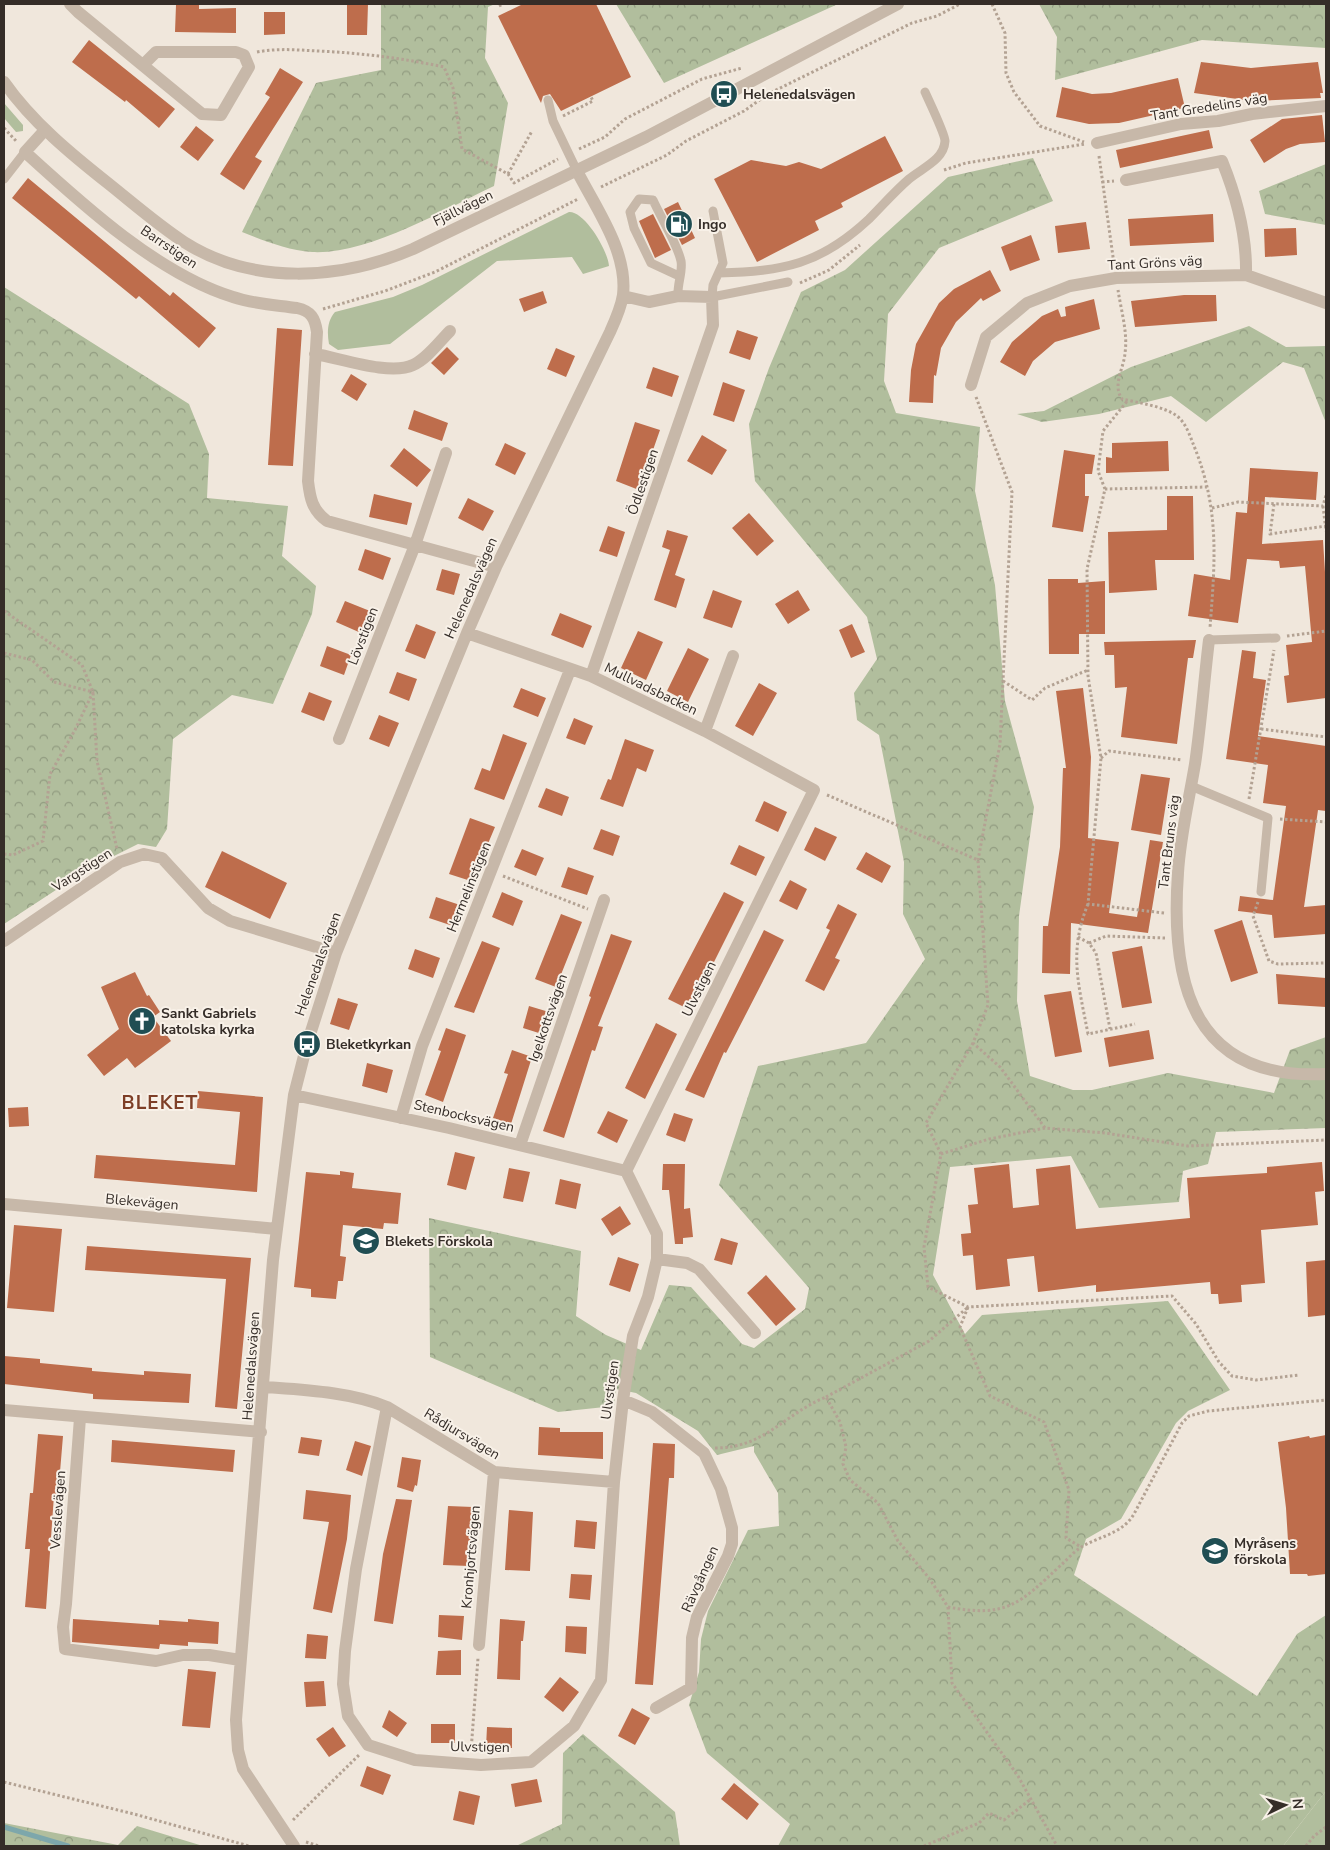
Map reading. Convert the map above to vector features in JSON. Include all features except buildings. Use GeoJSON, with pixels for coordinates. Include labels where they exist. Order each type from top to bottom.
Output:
{"type":"FeatureCollection","features":[{"type":"Feature","properties":{"kind":"street"},"geometry":{"type":"LineString","coordinates":[[70,4],[143,65],[202,114],[221,115],[250,67],[244,55],[236,52],[156,52],[143,65]]}},
{"type":"Feature","properties":{"kind":"street","name":"Fjällvägen"},"geometry":{"type":"LineString","coordinates":[[4,82],[45,130],[92,171],[184,242],[224,262],[295,274],[328,273],[385,261],[646,137],[898,4]]}},
{"type":"Feature","properties":{"kind":"street","name":"Tant Gredelins väg"},"geometry":{"type":"LineString","coordinates":[[1097,144],[1181,124],[1326,106]]}},
{"type":"Feature","properties":{"kind":"street"},"geometry":{"type":"LineString","coordinates":[[25,152],[45,130]]}},
{"type":"Feature","properties":{"kind":"street","name":"Barrstigen"},"geometry":{"type":"LineString","coordinates":[[25,152],[111,225],[160,262],[186,278],[232,297],[307,310],[313,316]]}},
{"type":"Feature","properties":{"kind":"street"},"geometry":{"type":"LineString","coordinates":[[1126,180],[1222,161],[1237,204],[1246,248],[1246,275]]}},
{"type":"Feature","properties":{"kind":"street","name":"Helenedalsvägen"},"geometry":{"type":"LineString","coordinates":[[294,1846],[243,1769],[238,1750],[236,1720],[277,1229],[294,1096],[316,1010],[336,953],[467,633],[496,567],[610,332],[623,296],[621,262],[576,169]]}},
{"type":"Feature","properties":{"kind":"street","name":"Tant Gröns väg"},"geometry":{"type":"LineString","coordinates":[[971,385],[986,337],[1027,303],[1070,286],[1116,278],[1246,275],[1326,303]]}},
{"type":"Feature","properties":{"kind":"street"},"geometry":{"type":"LineString","coordinates":[[623,296],[649,302],[678,296],[712,297]]}},
{"type":"Feature","properties":{"kind":"street","name":"Ödlestigen"},"geometry":{"type":"LineString","coordinates":[[591,676],[713,325],[712,297]]}},
{"type":"Feature","properties":{"kind":"street"},"geometry":{"type":"LineString","coordinates":[[313,316],[317,332],[308,481],[310,501],[318,514],[327,521],[496,567]]}},
{"type":"Feature","properties":{"kind":"street"},"geometry":{"type":"LineString","coordinates":[[315,354],[383,368],[412,366],[420,361],[450,331]]}},
{"type":"Feature","properties":{"kind":"street"},"geometry":{"type":"LineString","coordinates":[[415,545],[446,453]]}},
{"type":"Feature","properties":{"kind":"street","name":"Lövstigen"},"geometry":{"type":"LineString","coordinates":[[339,739],[415,545]]}},
{"type":"Feature","properties":{"kind":"street","name":"Mullvadsbacken"},"geometry":{"type":"LineString","coordinates":[[467,633],[591,676],[705,731],[814,790]]}},
{"type":"Feature","properties":{"kind":"street","name":"Tant Bruns väg"},"geometry":{"type":"LineString","coordinates":[[1209,640],[1195,762],[1178,871],[1176,915],[1180,968],[1204,1028],[1225,1048],[1247,1063],[1272,1071],[1326,1074]]}},
{"type":"Feature","properties":{"kind":"street"},"geometry":{"type":"LineString","coordinates":[[705,731],[733,656]]}},
{"type":"Feature","properties":{"kind":"street","name":"Hermelinstigen"},"geometry":{"type":"LineString","coordinates":[[401,1118],[422,1046],[570,670]]}},
{"type":"Feature","properties":{"kind":"street","name":"Ulvstigen"},"geometry":{"type":"LineString","coordinates":[[368,1744],[415,1760],[470,1764],[531,1762],[574,1726],[601,1680],[614,1482],[624,1400],[634,1336],[648,1297],[657,1259],[656,1234],[626,1171],[814,790]]}},
{"type":"Feature","properties":{"kind":"street","name":"Vargstigen"},"geometry":{"type":"LineString","coordinates":[[4,941],[120,862],[144,854],[162,858],[208,908],[230,921],[336,953]]}},
{"type":"Feature","properties":{"kind":"street","name":"Igelkottsvägen"},"geometry":{"type":"LineString","coordinates":[[520,1145],[604,900]]}},
{"type":"Feature","properties":{"kind":"street","name":"Stenbocksvägen"},"geometry":{"type":"LineString","coordinates":[[294,1096],[401,1118],[626,1171]]}},
{"type":"Feature","properties":{"kind":"street","name":"Blekevägen"},"geometry":{"type":"LineString","coordinates":[[4,1204],[277,1229]]}},
{"type":"Feature","properties":{"kind":"street"},"geometry":{"type":"LineString","coordinates":[[657,1259],[687,1263],[699,1269],[755,1333]]}},
{"type":"Feature","properties":{"kind":"street"},"geometry":{"type":"LineString","coordinates":[[264,1387],[294,1389],[371,1401],[387,1407],[356,1570],[343,1684],[348,1716],[368,1744]]}},
{"type":"Feature","properties":{"kind":"street","name":"Rävgången"},"geometry":{"type":"LineString","coordinates":[[624,1400],[652,1412],[704,1453],[721,1489],[732,1528],[732,1544],[697,1617],[691,1656],[691,1688],[656,1708]]}},
{"type":"Feature","properties":{"kind":"street","name":"Rådjursvägen"},"geometry":{"type":"LineString","coordinates":[[387,1407],[494,1472],[614,1482]]}},
{"type":"Feature","properties":{"kind":"street"},"geometry":{"type":"LineString","coordinates":[[4,1410],[261,1432]]}},
{"type":"Feature","properties":{"kind":"street","name":"Vesslevägen"},"geometry":{"type":"LineString","coordinates":[[80,1418],[63,1627],[64,1649],[156,1661],[182,1655],[209,1655],[240,1660]]}},
{"type":"Feature","properties":{"kind":"street","name":"Kronhjortsvägen"},"geometry":{"type":"LineString","coordinates":[[479,1645],[494,1472]]}},
{"type":"Feature","properties":{"kind":"lane"},"geometry":{"type":"LineString","coordinates":[[719,273],[765,271],[796,265],[838,244],[867,220],[909,179],[940,156],[945,141],[925,92]]}},
{"type":"Feature","properties":{"kind":"lane"},"geometry":{"type":"LineString","coordinates":[[548,100],[553,121],[576,169]]}},
{"type":"Feature","properties":{"kind":"lane"},"geometry":{"type":"LineString","coordinates":[[4,179],[25,152]]}},
{"type":"Feature","properties":{"kind":"lane"},"geometry":{"type":"LineString","coordinates":[[678,296],[681,262],[653,200],[639,199],[630,212],[643,250],[651,263],[679,276]]}},
{"type":"Feature","properties":{"kind":"lane"},"geometry":{"type":"LineString","coordinates":[[713,211],[724,262],[713,285],[712,297],[788,282]]}},
{"type":"Feature","properties":{"kind":"lane"},"geometry":{"type":"LineString","coordinates":[[1209,640],[1276,638]]}},
{"type":"Feature","properties":{"kind":"lane"},"geometry":{"type":"LineString","coordinates":[[1191,786],[1268,818],[1261,892]]}},
{"type":"Feature","properties":{"kind":"path"},"geometry":{"type":"LineString","coordinates":[[608,184],[667,156],[686,141],[733,117],[768,94],[912,23],[937,16],[960,4]]}},
{"type":"Feature","properties":{"kind":"path"},"geometry":{"type":"LineString","coordinates":[[939,172],[966,163],[1088,143],[1040,126],[1025,109],[1014,92],[1006,73],[1005,33],[992,4]]}},
{"type":"Feature","properties":{"kind":"path"},"geometry":{"type":"LineString","coordinates":[[244,55],[281,49],[365,53],[393,56],[444,67],[453,88],[462,149],[508,174],[514,183],[569,153],[605,137],[625,119],[702,79],[748,65]]}},
{"type":"Feature","properties":{"kind":"path"},"geometry":{"type":"LineString","coordinates":[[553,121],[593,101],[591,97]]}},
{"type":"Feature","properties":{"kind":"path"},"geometry":{"type":"LineString","coordinates":[[730,112],[733,117]]}},
{"type":"Feature","properties":{"kind":"path"},"geometry":{"type":"LineString","coordinates":[[508,174],[532,131]]}},
{"type":"Feature","properties":{"kind":"path"},"geometry":{"type":"LineString","coordinates":[[1097,144],[1126,352],[1118,388],[1122,399],[1168,412],[1184,422],[1200,461],[1212,508],[1215,562],[1209,640]]}},
{"type":"Feature","properties":{"kind":"path"},"geometry":{"type":"LineString","coordinates":[[313,316],[325,308],[385,291],[435,272],[569,204]]}},
{"type":"Feature","properties":{"kind":"path"},"geometry":{"type":"LineString","coordinates":[[788,282],[792,287],[829,270],[863,242]]}},
{"type":"Feature","properties":{"kind":"path"},"geometry":{"type":"LineString","coordinates":[[971,385],[1012,492],[1000,744],[978,860],[988,1005],[974,1043],[926,1123],[941,1154],[924,1247],[928,1287],[968,1307],[1172,1296],[1196,1324],[1219,1362],[1232,1376],[1256,1380],[1298,1375]]}},
{"type":"Feature","properties":{"kind":"path"},"geometry":{"type":"LineString","coordinates":[[1128,400],[1103,431],[1098,471],[1105,489],[1087,570],[1088,670],[1101,758],[1088,904],[1079,926],[1077,976],[1088,1034],[1135,1024]]}},
{"type":"Feature","properties":{"kind":"path"},"geometry":{"type":"LineString","coordinates":[[1105,489],[1207,487]]}},
{"type":"Feature","properties":{"kind":"path"},"geometry":{"type":"LineString","coordinates":[[1326,495],[1323,506],[1326,531]]}},
{"type":"Feature","properties":{"kind":"path"},"geometry":{"type":"LineString","coordinates":[[1212,508],[1238,502],[1323,506]]}},
{"type":"Feature","properties":{"kind":"path"},"geometry":{"type":"LineString","coordinates":[[1274,504],[1270,534],[1326,526]]}},
{"type":"Feature","properties":{"kind":"path"},"geometry":{"type":"LineString","coordinates":[[4,611],[82,665],[93,692],[97,761],[120,862]]}},
{"type":"Feature","properties":{"kind":"path"},"geometry":{"type":"LineString","coordinates":[[1248,809],[1276,638],[1326,631]]}},
{"type":"Feature","properties":{"kind":"path"},"geometry":{"type":"LineString","coordinates":[[4,653],[32,660],[54,682],[93,692]]}},
{"type":"Feature","properties":{"kind":"path"},"geometry":{"type":"LineString","coordinates":[[1003,681],[1032,700],[1045,688],[1088,670]]}},
{"type":"Feature","properties":{"kind":"path"},"geometry":{"type":"LineString","coordinates":[[4,854],[13,854],[43,841],[50,774],[75,730],[93,692]]}},
{"type":"Feature","properties":{"kind":"path"},"geometry":{"type":"LineString","coordinates":[[1261,729],[1326,737]]}},
{"type":"Feature","properties":{"kind":"path"},"geometry":{"type":"LineString","coordinates":[[1101,758],[1109,751],[1195,762]]}},
{"type":"Feature","properties":{"kind":"path"},"geometry":{"type":"LineString","coordinates":[[814,790],[978,860]]}},
{"type":"Feature","properties":{"kind":"path"},"geometry":{"type":"LineString","coordinates":[[1268,818],[1326,822]]}},
{"type":"Feature","properties":{"kind":"path"},"geometry":{"type":"LineString","coordinates":[[491,871],[599,914]]}},
{"type":"Feature","properties":{"kind":"path"},"geometry":{"type":"LineString","coordinates":[[1261,892],[1253,916],[1268,961],[1278,964],[1326,963]]}},
{"type":"Feature","properties":{"kind":"path"},"geometry":{"type":"LineString","coordinates":[[1088,904],[1176,915]]}},
{"type":"Feature","properties":{"kind":"path"},"geometry":{"type":"LineString","coordinates":[[1089,943],[1106,936],[1178,939]]}},
{"type":"Feature","properties":{"kind":"path"},"geometry":{"type":"LineString","coordinates":[[1078,937],[1089,943],[1096,954],[1110,1029]]}},
{"type":"Feature","properties":{"kind":"path"},"geometry":{"type":"LineString","coordinates":[[974,1043],[1000,1067],[1045,1128]]}},
{"type":"Feature","properties":{"kind":"path"},"geometry":{"type":"LineString","coordinates":[[941,1154],[988,1139],[1045,1128],[1105,1133],[1188,1146],[1326,1140]]}},
{"type":"Feature","properties":{"kind":"path"},"geometry":{"type":"LineString","coordinates":[[704,1453],[713,1448],[734,1448],[756,1440],[810,1404],[929,1341],[968,1307]]}},
{"type":"Feature","properties":{"kind":"path"},"geometry":{"type":"LineString","coordinates":[[968,1307],[960,1327],[990,1396],[1044,1422],[1069,1490],[1066,1538],[1081,1547]]}},
{"type":"Feature","properties":{"kind":"path"},"geometry":{"type":"LineString","coordinates":[[826,1397],[840,1422],[846,1447],[843,1464],[850,1480],[878,1503],[898,1542],[929,1578],[948,1607],[952,1683],[1018,1776],[1057,1846]]}},
{"type":"Feature","properties":{"kind":"path"},"geometry":{"type":"LineString","coordinates":[[948,1607],[973,1612],[1000,1610],[1030,1595],[1081,1547],[1121,1528],[1130,1521],[1176,1432],[1189,1416],[1208,1412],[1326,1400]]}},
{"type":"Feature","properties":{"kind":"path"},"geometry":{"type":"LineString","coordinates":[[470,1764],[479,1645]]}},
{"type":"Feature","properties":{"kind":"path"},"geometry":{"type":"LineString","coordinates":[[283,1830],[342,1773],[368,1744]]}},
{"type":"Feature","properties":{"kind":"path"},"geometry":{"type":"LineString","coordinates":[[4,1782],[134,1814],[249,1846]]}},
{"type":"Feature","properties":{"kind":"path"},"geometry":{"type":"LineString","coordinates":[[924,1846],[979,1823],[989,1813],[1004,1820],[1031,1799]]}},
{"type":"Feature","properties":{"kind":"path"},"geometry":{"type":"LineString","coordinates":[[1306,1846],[1314,1836],[1326,1827]]}},
{"type":"Feature","properties":{"kind":"green space"},"geometry":{"type":"Polygon","coordinates":[[[381,4],[495,4],[488,7],[485,58],[508,103],[494,186],[381,239],[334,251],[312,252],[294,249],[242,232],[316,83],[381,70],[381,4]]]}},
{"type":"Feature","properties":{"kind":"green space"},"geometry":{"type":"Polygon","coordinates":[[[616,4],[838,4],[664,83],[616,4]]]}},
{"type":"Feature","properties":{"kind":"green space"},"geometry":{"type":"Polygon","coordinates":[[[1039,4],[1326,4],[1326,48],[1202,40],[1055,80],[1057,37],[1039,4]]]}},
{"type":"Feature","properties":{"kind":"green space"},"geometry":{"type":"Polygon","coordinates":[[[4,103],[23,125],[23,131],[16,132],[4,118],[4,103]]]}},
{"type":"Feature","properties":{"kind":"green space"},"geometry":{"type":"Polygon","coordinates":[[[1033,158],[1053,201],[939,248],[888,314],[884,381],[896,413],[980,427],[975,491],[995,585],[1005,701],[1034,807],[1019,916],[1017,1001],[1030,1076],[1073,1090],[1092,1090],[1168,1073],[1274,1093],[1290,1050],[1326,1037],[1326,1128],[1216,1132],[1208,1164],[1183,1171],[1179,1202],[1099,1208],[1071,1156],[950,1167],[933,1275],[965,1334],[982,1315],[1168,1301],[1230,1390],[1188,1411],[1176,1423],[1121,1519],[1086,1539],[1074,1575],[1257,1696],[1297,1634],[1326,1615],[1326,1791],[1283,1846],[778,1846],[790,1824],[707,1753],[689,1705],[699,1672],[701,1639],[708,1611],[748,1530],[779,1526],[778,1493],[754,1452],[754,1446],[717,1455],[698,1431],[636,1393],[616,1389],[614,1406],[558,1412],[430,1357],[429,1218],[581,1251],[576,1316],[606,1335],[641,1350],[669,1285],[691,1287],[742,1344],[754,1348],[805,1309],[809,1288],[719,1185],[758,1066],[866,1043],[925,959],[903,914],[904,862],[879,735],[857,720],[854,693],[877,659],[867,617],[755,481],[749,424],[769,368],[801,292],[845,270],[948,177],[1033,158]]]}},
{"type":"Feature","properties":{"kind":"green space"},"geometry":{"type":"Polygon","coordinates":[[[1326,164],[1326,225],[1265,214],[1259,191],[1326,164]]]}},
{"type":"Feature","properties":{"kind":"green space"},"geometry":{"type":"Polygon","coordinates":[[[569,212],[575,213],[582,218],[595,233],[605,251],[609,266],[583,274],[572,257],[497,261],[390,344],[338,350],[329,344],[328,327],[330,319],[335,312],[393,297],[422,285],[569,212]]]}},
{"type":"Feature","properties":{"kind":"green space"},"geometry":{"type":"Polygon","coordinates":[[[4,287],[189,404],[209,454],[207,498],[288,506],[282,556],[316,586],[312,614],[273,704],[232,695],[173,739],[167,829],[156,847],[138,844],[88,869],[4,924],[4,287]]]}},
{"type":"Feature","properties":{"kind":"green space"},"geometry":{"type":"Polygon","coordinates":[[[1249,326],[1286,347],[1326,346],[1326,423],[1304,368],[1283,362],[1206,422],[1171,396],[1099,414],[1042,422],[1017,414],[1044,411],[1131,367],[1249,326]]]}},
{"type":"Feature","properties":{"kind":"green space"},"geometry":{"type":"Polygon","coordinates":[[[583,1734],[675,1812],[680,1846],[516,1846],[562,1824],[563,1753],[583,1734]]]}},
{"type":"Feature","properties":{"kind":"green space"},"geometry":{"type":"Polygon","coordinates":[[[1326,1791],[1326,1846],[1283,1846],[1326,1791]]]}},
{"type":"Feature","properties":{"kind":"green space"},"geometry":{"type":"Polygon","coordinates":[[[4,1823],[118,1845],[137,1826],[203,1846],[4,1846],[4,1823]]]}},
{"type":"Feature","properties":{"kind":"waterway"},"geometry":{"type":"LineString","coordinates":[[4,1827],[68,1846]]}},
{"type":"Feature","properties":{"kind":"place","name":"Helenedalsvägen"},"geometry":{"type":"Point","coordinates":[724,94]}},
{"type":"Feature","properties":{"kind":"place","name":"Ingo"},"geometry":{"type":"Point","coordinates":[679,224]}},
{"type":"Feature","properties":{"kind":"place","name":"Sankt Gabriels katolska kyrka"},"geometry":{"type":"Point","coordinates":[142,1021]}},
{"type":"Feature","properties":{"kind":"place","name":"Bleketkyrkan"},"geometry":{"type":"Point","coordinates":[307,1044]}},
{"type":"Feature","properties":{"kind":"place","name":"Blekets Förskola"},"geometry":{"type":"Point","coordinates":[366,1241]}},
{"type":"Feature","properties":{"kind":"place","name":"Myråsens förskola"},"geometry":{"type":"Point","coordinates":[1215,1551]}},
{"type":"Feature","properties":{"kind":"district","name":"BLEKET"},"geometry":{"type":"Point","coordinates":[160,1103]}}]}
